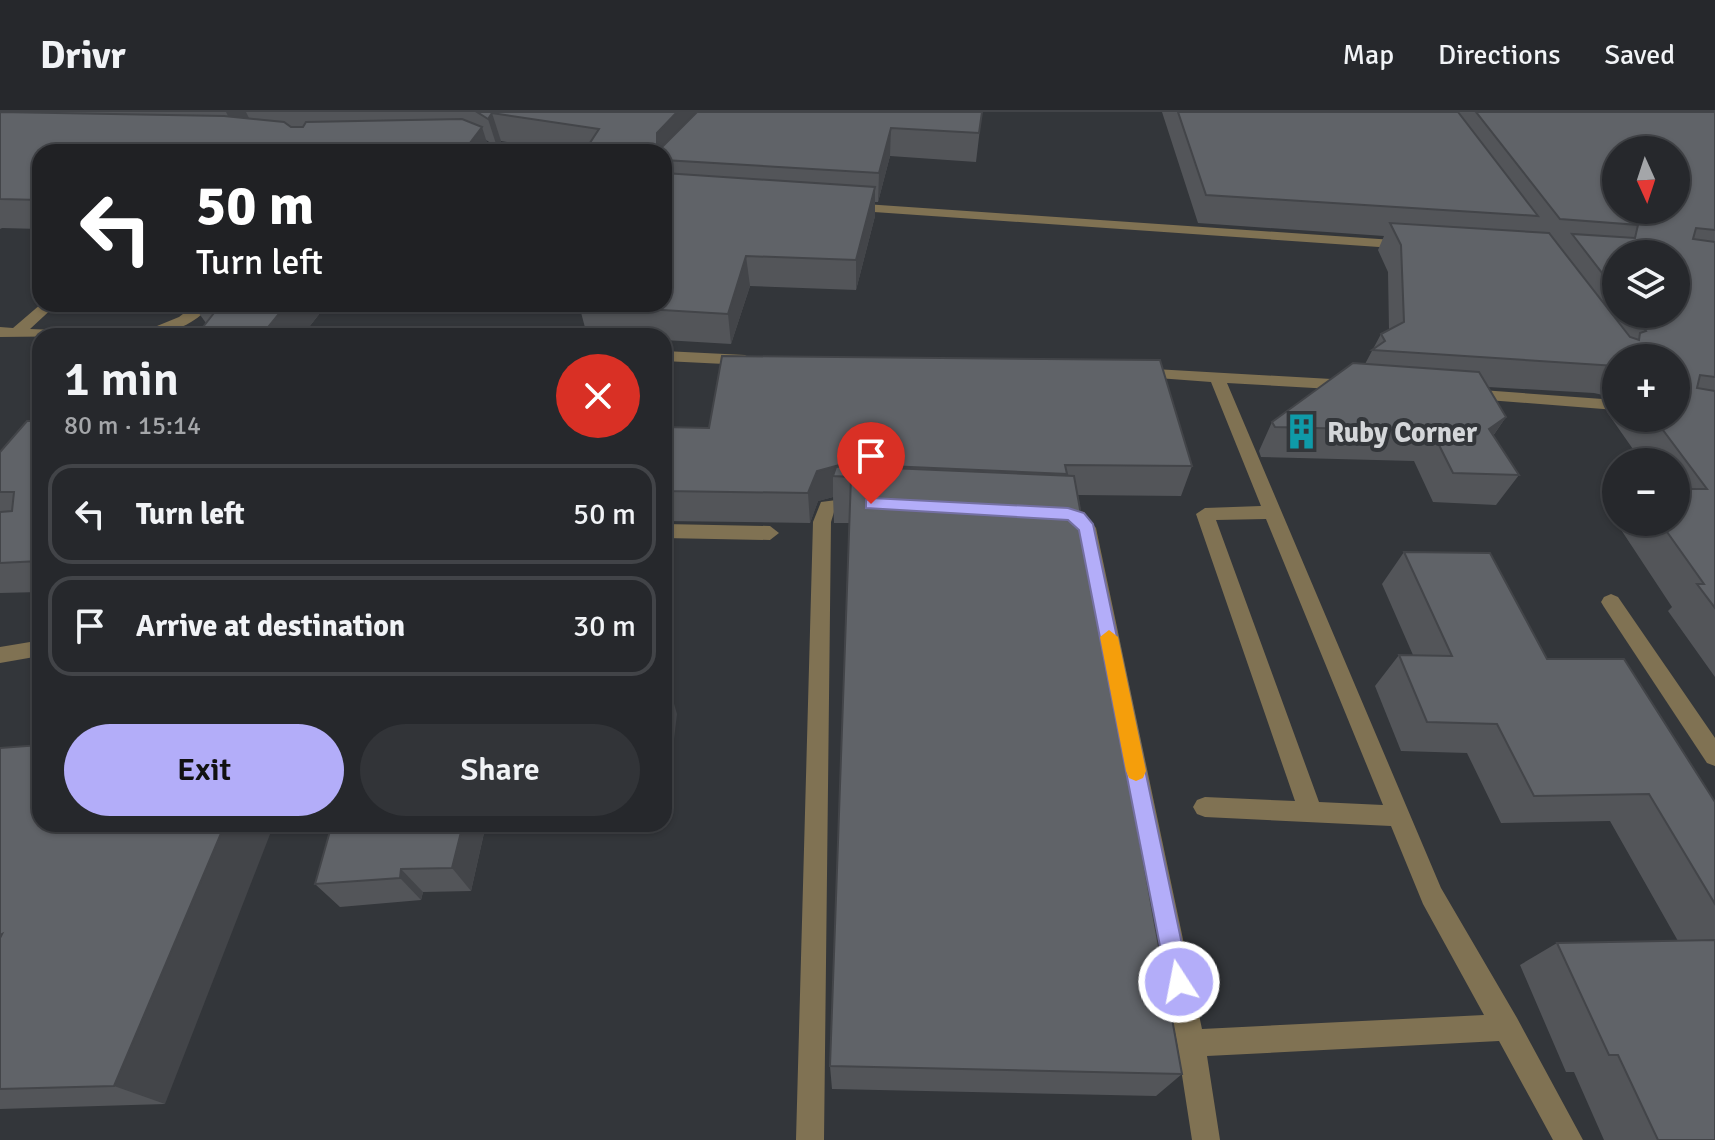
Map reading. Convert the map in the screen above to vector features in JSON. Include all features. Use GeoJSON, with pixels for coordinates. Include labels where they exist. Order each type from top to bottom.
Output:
{"type":"FeatureCollection","features":[{"type":"Feature","properties":{"kind":"street"},"geometry":{"type":"LineString","coordinates":[[839,207],[1428,246]]}},
{"type":"Feature","properties":{"kind":"street"},"geometry":{"type":"LineString","coordinates":[[18,332],[41,312]]}},
{"type":"Feature","properties":{"kind":"street"},"geometry":{"type":"LineString","coordinates":[[168,328],[191,319],[198,312]]}},
{"type":"Feature","properties":{"kind":"street"},"geometry":{"type":"LineString","coordinates":[[0,332],[32,333]]}},
{"type":"Feature","properties":{"kind":"street"},"geometry":{"type":"LineString","coordinates":[[672,356],[770,361]]}},
{"type":"Feature","properties":{"kind":"street"},"geometry":{"type":"LineString","coordinates":[[1124,373],[1370,387]]}},
{"type":"Feature","properties":{"kind":"street"},"geometry":{"type":"LineString","coordinates":[[1216,376],[1432,896],[1569,1140]]}},
{"type":"Feature","properties":{"kind":"street"},"geometry":{"type":"LineString","coordinates":[[1447,393],[1602,404]]}},
{"type":"Feature","properties":{"kind":"street"},"geometry":{"type":"LineString","coordinates":[[810,1140],[822,522],[827,507],[843,503],[888,505]]}},
{"type":"Feature","properties":{"kind":"street"},"geometry":{"type":"LineString","coordinates":[[1038,512],[1078,517],[1087,528],[1191,1043],[1206,1140]]}},
{"type":"Feature","properties":{"kind":"street"},"geometry":{"type":"LineString","coordinates":[[1273,512],[1205,514],[1310,810]]}},
{"type":"Feature","properties":{"kind":"street"},"geometry":{"type":"LineString","coordinates":[[672,531],[770,533]]}},
{"type":"Feature","properties":{"kind":"street"},"geometry":{"type":"LineString","coordinates":[[1611,602],[1715,756]]}},
{"type":"Feature","properties":{"kind":"street"},"geometry":{"type":"LineString","coordinates":[[0,655],[32,650]]}},
{"type":"Feature","properties":{"kind":"street"},"geometry":{"type":"LineString","coordinates":[[1205,807],[1400,816]]}},
{"type":"Feature","properties":{"kind":"street"},"geometry":{"type":"LineString","coordinates":[[1191,1043],[1508,1027]]}},
{"type":"Feature","properties":{"kind":"building"},"geometry":{"type":"Polygon","coordinates":[[[0,112],[224,116],[284,122],[291,127],[303,127],[306,122],[462,119],[482,127],[469,144],[32,144],[32,200],[0,199],[0,112]]]}},
{"type":"Feature","properties":{"kind":"building"},"geometry":{"type":"Polygon","coordinates":[[[477,112],[677,112],[657,133],[657,144],[589,144],[599,129],[492,113],[488,119],[477,112]]]}},
{"type":"Feature","properties":{"kind":"building"},"geometry":{"type":"Polygon","coordinates":[[[697,112],[982,112],[979,133],[891,128],[879,173],[672,160],[672,144],[665,144],[697,112]]]}},
{"type":"Feature","properties":{"kind":"building"},"geometry":{"type":"Polygon","coordinates":[[[1178,112],[1458,112],[1538,216],[1206,195],[1178,112]]]}},
{"type":"Feature","properties":{"kind":"building"},"geometry":{"type":"Polygon","coordinates":[[[1476,112],[1715,112],[1715,230],[1696,228],[1693,239],[1715,242],[1715,377],[1700,375],[1697,388],[1715,391],[1715,608],[1697,584],[1704,584],[1670,536],[1690,536],[1690,489],[1707,489],[1690,466],[1690,448],[1676,448],[1664,432],[1690,432],[1690,344],[1602,344],[1602,365],[1372,350],[1385,341],[1381,334],[1404,322],[1401,245],[1390,223],[1549,233],[1602,301],[1602,328],[1623,328],[1630,337],[1639,340],[1640,333],[1646,331],[1644,328],[1690,328],[1690,240],[1602,240],[1602,273],[1572,234],[1635,238],[1638,225],[1625,224],[1690,224],[1690,136],[1602,136],[1602,222],[1560,219],[1476,112]]]}},
{"type":"Feature","properties":{"kind":"building"},"geometry":{"type":"Polygon","coordinates":[[[672,174],[875,187],[856,260],[746,256],[728,314],[672,311],[672,174]]]}},
{"type":"Feature","properties":{"kind":"building"},"geometry":{"type":"Polygon","coordinates":[[[198,312],[280,312],[268,328],[202,328],[214,313],[198,312]]]}},
{"type":"Feature","properties":{"kind":"building"},"geometry":{"type":"Polygon","coordinates":[[[722,356],[1160,360],[1192,466],[1065,465],[1067,474],[843,464],[817,471],[808,493],[672,491],[672,427],[709,428],[722,356]]]}},
{"type":"Feature","properties":{"kind":"building"},"geometry":{"type":"Polygon","coordinates":[[[1353,363],[1479,372],[1506,417],[1489,429],[1519,475],[1453,473],[1432,431],[1275,427],[1272,422],[1353,363]]]}},
{"type":"Feature","properties":{"kind":"building"},"geometry":{"type":"Polygon","coordinates":[[[27,421],[32,421],[32,561],[0,563],[0,512],[12,511],[14,492],[0,492],[0,452],[27,421]]]}},
{"type":"Feature","properties":{"kind":"building"},"geometry":{"type":"Polygon","coordinates":[[[836,467],[1074,476],[1182,1074],[830,1066],[851,477],[833,476],[836,467]]]}},
{"type":"Feature","properties":{"kind":"building"},"geometry":{"type":"Polygon","coordinates":[[[1404,552],[1490,553],[1547,659],[1624,659],[1715,802],[1715,904],[1649,794],[1534,796],[1497,724],[1427,722],[1399,655],[1452,656],[1404,552]]]}},
{"type":"Feature","properties":{"kind":"building"},"geometry":{"type":"Polygon","coordinates":[[[32,746],[32,832],[222,832],[114,1086],[0,1089],[0,748],[32,746]]]}},
{"type":"Feature","properties":{"kind":"building"},"geometry":{"type":"Polygon","coordinates":[[[330,832],[461,832],[452,868],[401,869],[400,878],[315,884],[330,832]]]}},
{"type":"Feature","properties":{"kind":"building"},"geometry":{"type":"Polygon","coordinates":[[[1715,940],[1715,1140],[1658,1140],[1618,1055],[1609,1055],[1557,943],[1715,940]]]}},
{"type":"Feature","properties":{"kind":"slow traffic"},"geometry":{"type":"LineString","coordinates":[[1109,637],[1136,771]]}},
{"type":"Feature","properties":{"kind":"place","name":"Ruby Corner"},"geometry":{"type":"Point","coordinates":[1301,432]}},
{"type":"Feature","properties":{"kind":"route"},"geometry":{"type":"LineString","coordinates":[[871,504],[1068,514],[1078,517],[1087,528],[1179,982]]}}]}
